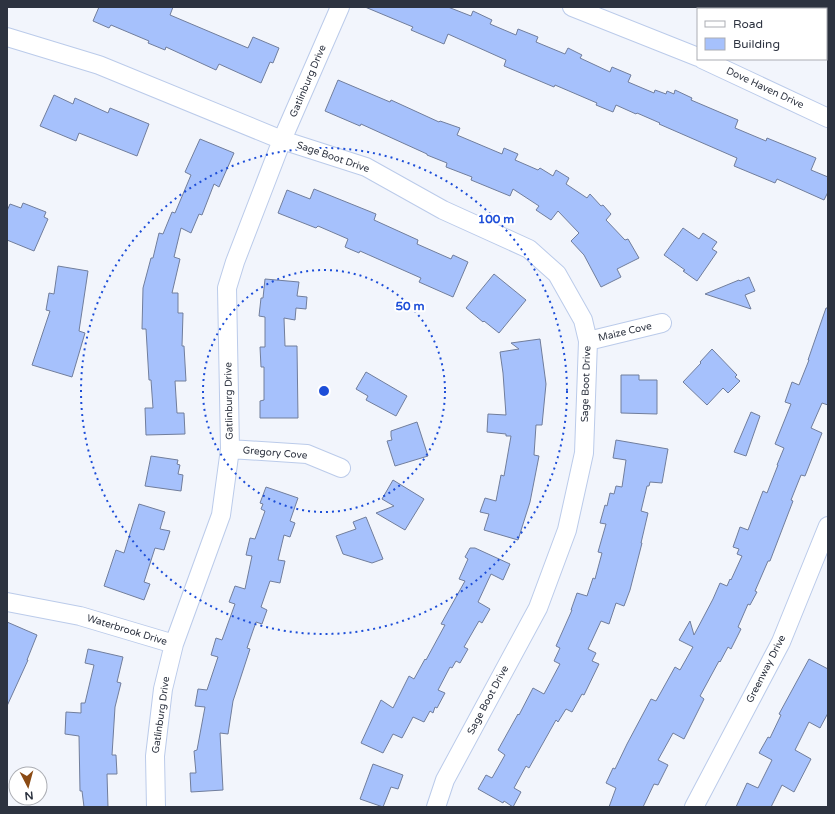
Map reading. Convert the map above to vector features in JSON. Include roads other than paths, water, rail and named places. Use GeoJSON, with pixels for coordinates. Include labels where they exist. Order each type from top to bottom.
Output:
{"type":"FeatureCollection","features":[{"type":"Feature","properties":{"kind":"street","name":"Gatlinburg Drive"},"geometry":{"type":"LineString","coordinates":[[156,807],[155,756],[163,689],[174,644],[222,515],[230,449],[227,288],[235,262],[282,140],[340,7]]}},
{"type":"Feature","properties":{"kind":"street"},"geometry":{"type":"LineString","coordinates":[[572,7],[697,57]]}},
{"type":"Feature","properties":{"kind":"street","name":"Sage Boot Drive"},"geometry":{"type":"LineString","coordinates":[[7,37],[99,65],[282,140],[366,167],[442,210],[529,249],[557,274],[583,320],[588,341],[584,453],[567,530],[538,608],[445,780],[436,807]]}},
{"type":"Feature","properties":{"kind":"street","name":"Dove Haven Drive"},"geometry":{"type":"LineString","coordinates":[[704,60],[828,118]]}},
{"type":"Feature","properties":{"kind":"street","name":"Maize Cove"},"geometry":{"type":"LineString","coordinates":[[588,341],[662,323]]}},
{"type":"Feature","properties":{"kind":"street","name":"Gregory Cove"},"geometry":{"type":"LineString","coordinates":[[230,449],[307,454],[341,468]]}},
{"type":"Feature","properties":{"kind":"street","name":"Greenway Drive"},"geometry":{"type":"LineString","coordinates":[[694,807],[781,642],[828,526]]}},
{"type":"Feature","properties":{"kind":"street","name":"Waterbrook Drive"},"geometry":{"type":"LineString","coordinates":[[7,602],[80,616],[174,644]]}}]}
